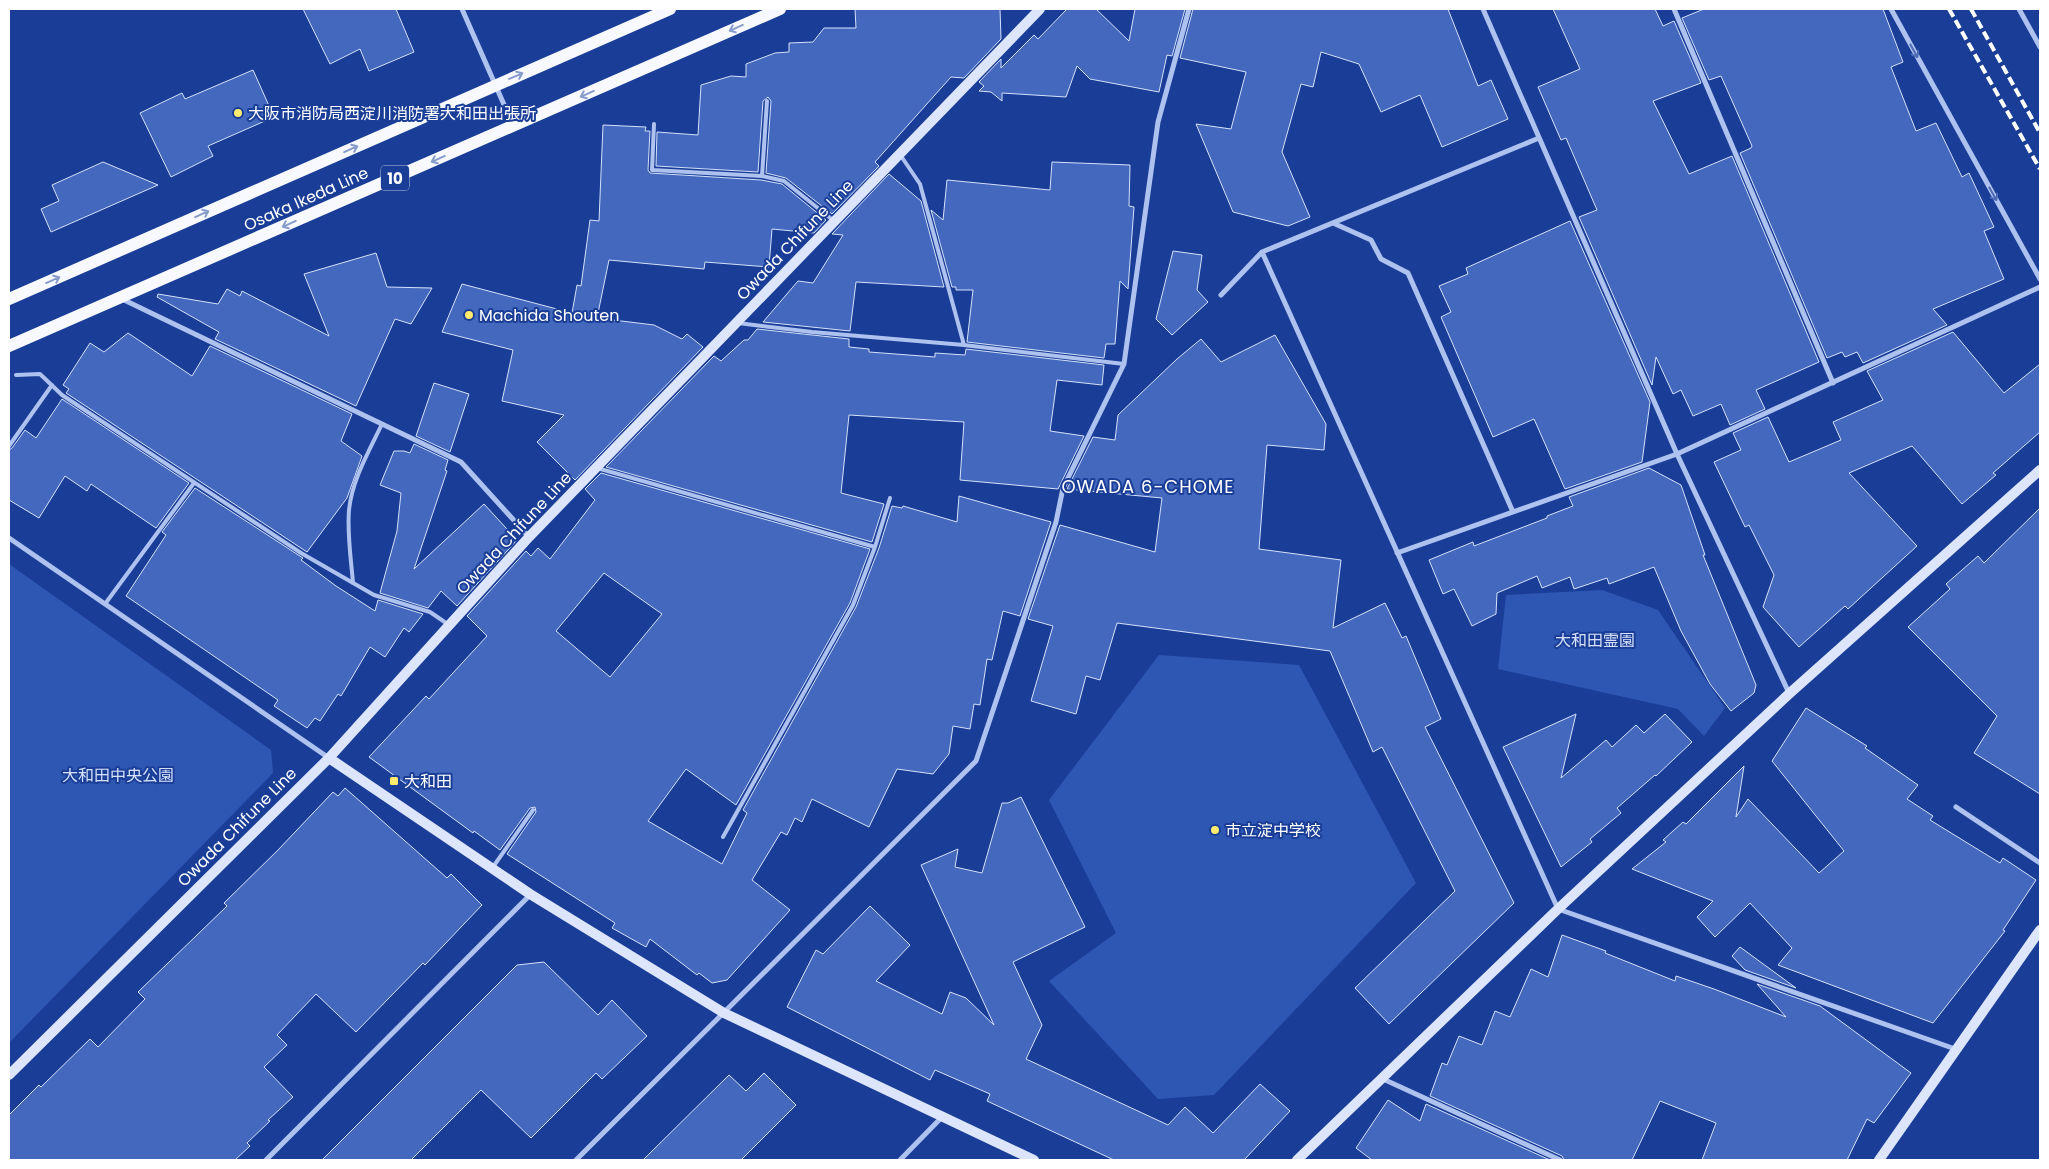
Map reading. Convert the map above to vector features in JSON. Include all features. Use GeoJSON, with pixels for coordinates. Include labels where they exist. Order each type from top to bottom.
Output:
{"type":"FeatureCollection","features":[{"type":"Feature","properties":{"kind":"main road","name":"Osaka Ikeda Line"},"geometry":{"type":"LineString","coordinates":[[9,299],[670,9]]}},
{"type":"Feature","properties":{"kind":"main road","name":"Osaka Ikeda Line"},"geometry":{"type":"LineString","coordinates":[[9,346],[780,9]]}},
{"type":"Feature","properties":{"kind":"street"},"geometry":{"type":"LineString","coordinates":[[462,9],[514,126]]}},
{"type":"Feature","properties":{"kind":"street","name":"Owada Chifune Line"},"geometry":{"type":"LineString","coordinates":[[9,1075],[329,758],[529,537],[1040,9]]}},
{"type":"Feature","properties":{"kind":"street"},"geometry":{"type":"LineString","coordinates":[[576,1160],[976,761],[1056,522],[1063,488],[1124,364],[1158,122],[1189,9]]}},
{"type":"Feature","properties":{"kind":"street"},"geometry":{"type":"LineString","coordinates":[[1483,9],[1677,454],[1790,693]]}},
{"type":"Feature","properties":{"kind":"street"},"geometry":{"type":"LineString","coordinates":[[1674,9],[1832,382]]}},
{"type":"Feature","properties":{"kind":"street"},"geometry":{"type":"LineString","coordinates":[[1891,9],[2040,279]]}},
{"type":"Feature","properties":{"kind":"street"},"geometry":{"type":"LineString","coordinates":[[2019,9],[2040,47]]}},
{"type":"Feature","properties":{"kind":"street"},"geometry":{"type":"LineString","coordinates":[[1221,295],[1262,252],[1539,138]]}},
{"type":"Feature","properties":{"kind":"street"},"geometry":{"type":"LineString","coordinates":[[1333,223],[1371,240],[1381,259],[1408,273],[1513,512]]}},
{"type":"Feature","properties":{"kind":"street"},"geometry":{"type":"LineString","coordinates":[[1262,252],[1558,909],[1958,1050]]}},
{"type":"Feature","properties":{"kind":"street"},"geometry":{"type":"LineString","coordinates":[[1397,553],[1677,454],[2040,287]]}},
{"type":"Feature","properties":{"kind":"street"},"geometry":{"type":"LineString","coordinates":[[121,298],[461,462],[529,537]]}},
{"type":"Feature","properties":{"kind":"street"},"geometry":{"type":"LineString","coordinates":[[1298,1160],[1558,909],[1790,693],[2040,470]]}},
{"type":"Feature","properties":{"kind":"street"},"geometry":{"type":"LineString","coordinates":[[9,538],[530,894],[724,1013],[1034,1160]]}},
{"type":"Feature","properties":{"kind":"street"},"geometry":{"type":"LineString","coordinates":[[1956,807],[2040,862]]}},
{"type":"Feature","properties":{"kind":"street"},"geometry":{"type":"LineString","coordinates":[[266,1160],[530,894]]}},
{"type":"Feature","properties":{"kind":"street"},"geometry":{"type":"LineString","coordinates":[[1879,1160],[1958,1050],[2040,930]]}},
{"type":"Feature","properties":{"kind":"street"},"geometry":{"type":"LineString","coordinates":[[1383,1079],[1560,1160]]}},
{"type":"Feature","properties":{"kind":"street"},"geometry":{"type":"LineString","coordinates":[[900,1160],[942,1117]]}},
{"type":"Feature","properties":{"kind":"lane"},"geometry":{"type":"LineString","coordinates":[[762,176],[767,101]]}},
{"type":"Feature","properties":{"kind":"lane"},"geometry":{"type":"LineString","coordinates":[[654,124],[652,170],[762,176],[784,182],[834,221]]}},
{"type":"Feature","properties":{"kind":"lane"},"geometry":{"type":"LineString","coordinates":[[900,154],[920,184],[964,345]]}},
{"type":"Feature","properties":{"kind":"lane"},"geometry":{"type":"LineString","coordinates":[[736,323],[812,332],[964,345],[1124,364]]}},
{"type":"Feature","properties":{"kind":"lane"},"geometry":{"type":"LineString","coordinates":[[16,375],[40,374],[62,395],[301,553],[374,595],[430,612],[449,625]]}},
{"type":"Feature","properties":{"kind":"lane"},"geometry":{"type":"LineString","coordinates":[[9,446],[52,386]]}},
{"type":"Feature","properties":{"kind":"lane"},"geometry":{"type":"LineString","coordinates":[[353,583],[349,543],[349,509],[356,480],[382,424]]}},
{"type":"Feature","properties":{"kind":"lane"},"geometry":{"type":"LineString","coordinates":[[595,468],[875,547]]}},
{"type":"Feature","properties":{"kind":"lane"},"geometry":{"type":"LineString","coordinates":[[105,604],[194,483]]}},
{"type":"Feature","properties":{"kind":"lane"},"geometry":{"type":"LineString","coordinates":[[723,837],[853,605],[875,547],[890,498]]}},
{"type":"Feature","properties":{"kind":"lane"},"geometry":{"type":"LineString","coordinates":[[492,868],[532,810]]}},
{"type":"Feature","properties":{"kind":"green space","name":"大和田中央公園"},"geometry":{"type":"Polygon","coordinates":[[[9,564],[271,750],[273,773],[9,1043],[9,564]]]}},
{"type":"Feature","properties":{"kind":"green space","name":"大和田霊園"},"geometry":{"type":"Polygon","coordinates":[[[1602,590],[1658,610],[1725,708],[1704,736],[1678,709],[1498,669],[1506,595],[1602,590]]]}},
{"type":"Feature","properties":{"kind":"green space"},"geometry":{"type":"Polygon","coordinates":[[[1159,655],[1299,665],[1416,883],[1214,1095],[1158,1099],[1049,981],[1116,933],[1049,800],[1159,655]]]}},
{"type":"Feature","properties":{"kind":"building"},"geometry":{"type":"Polygon","coordinates":[[[303,9],[396,9],[414,52],[369,71],[360,49],[330,64],[303,9]]]}},
{"type":"Feature","properties":{"kind":"building"},"geometry":{"type":"Polygon","coordinates":[[[855,9],[1000,9],[1001,39],[964,78],[951,77],[875,162],[879,166],[832,214],[786,178],[766,173],[771,101],[768,97],[763,101],[758,172],[656,166],[657,132],[698,135],[701,85],[731,76],[746,77],[746,64],[775,53],[789,52],[789,43],[813,42],[824,28],[856,28],[855,9]]]}},
{"type":"Feature","properties":{"kind":"building"},"geometry":{"type":"Polygon","coordinates":[[[1067,9],[1096,9],[1129,41],[1135,9],[1185,9],[1172,56],[1167,55],[1159,92],[1090,79],[1077,66],[1066,97],[1002,93],[1002,101],[991,92],[979,91],[984,86],[979,82],[1001,59],[1001,68],[1034,35],[1038,39],[1067,9]]]}},
{"type":"Feature","properties":{"kind":"building"},"geometry":{"type":"Polygon","coordinates":[[[1193,9],[1448,9],[1478,86],[1491,80],[1508,119],[1442,147],[1420,95],[1381,112],[1359,64],[1321,52],[1313,87],[1301,84],[1282,152],[1310,217],[1288,226],[1233,212],[1196,124],[1231,129],[1246,72],[1180,58],[1193,9]]]}},
{"type":"Feature","properties":{"kind":"building"},"geometry":{"type":"Polygon","coordinates":[[[1553,9],[1655,9],[1663,26],[1674,21],[1701,83],[1653,101],[1689,174],[1732,156],[1819,362],[1756,390],[1765,409],[1730,425],[1721,404],[1693,416],[1681,390],[1673,394],[1656,357],[1652,385],[1579,217],[1597,210],[1566,138],[1561,140],[1538,87],[1580,69],[1553,9]]]}},
{"type":"Feature","properties":{"kind":"building"},"geometry":{"type":"Polygon","coordinates":[[[1704,9],[1883,9],[1903,62],[1891,67],[1916,131],[1936,123],[1962,177],[1969,173],[1994,227],[1984,231],[2004,279],[1933,309],[1947,325],[1863,363],[1857,352],[1845,357],[1842,352],[1827,358],[1740,153],[1752,146],[1721,76],[1709,80],[1682,18],[1704,9]]]}},
{"type":"Feature","properties":{"kind":"building"},"geometry":{"type":"Polygon","coordinates":[[[253,70],[274,117],[208,146],[213,156],[171,177],[140,113],[182,93],[185,99],[253,70]]]}},
{"type":"Feature","properties":{"kind":"building"},"geometry":{"type":"Polygon","coordinates":[[[603,125],[646,127],[645,131],[650,131],[648,170],[650,173],[761,180],[782,184],[826,220],[814,233],[772,229],[769,267],[705,262],[704,269],[609,260],[597,318],[654,325],[682,339],[687,334],[703,347],[575,480],[537,442],[564,415],[502,401],[513,350],[442,332],[462,284],[572,313],[577,285],[581,286],[590,220],[599,221],[603,125]]]}},
{"type":"Feature","properties":{"kind":"building"},"geometry":{"type":"Polygon","coordinates":[[[103,162],[158,185],[51,232],[41,209],[59,201],[52,185],[103,162]]]}},
{"type":"Feature","properties":{"kind":"building"},"geometry":{"type":"Polygon","coordinates":[[[1052,162],[1130,165],[1129,206],[1134,207],[1128,289],[1120,281],[1115,344],[1106,344],[1104,358],[967,342],[973,290],[956,290],[956,287],[952,287],[931,210],[943,220],[947,180],[1050,190],[1052,162]]]}},
{"type":"Feature","properties":{"kind":"building"},"geometry":{"type":"Polygon","coordinates":[[[889,174],[921,201],[944,287],[856,282],[850,331],[763,322],[798,281],[813,283],[843,235],[832,234],[889,174]]]}},
{"type":"Feature","properties":{"kind":"building"},"geometry":{"type":"Polygon","coordinates":[[[1570,221],[1650,402],[1642,462],[1565,489],[1534,419],[1493,437],[1441,317],[1451,312],[1439,286],[1468,274],[1466,268],[1570,221]]]}},
{"type":"Feature","properties":{"kind":"building"},"geometry":{"type":"Polygon","coordinates":[[[1173,251],[1202,255],[1197,290],[1208,302],[1172,335],[1156,319],[1173,251]]]}},
{"type":"Feature","properties":{"kind":"building"},"geometry":{"type":"Polygon","coordinates":[[[376,253],[387,287],[432,288],[411,324],[395,319],[356,406],[215,339],[219,332],[157,297],[158,294],[218,304],[227,289],[240,296],[242,291],[329,336],[304,274],[376,253]]]}},
{"type":"Feature","properties":{"kind":"building"},"geometry":{"type":"Polygon","coordinates":[[[757,329],[849,339],[849,347],[869,349],[869,352],[935,357],[935,353],[965,355],[966,349],[1104,365],[1102,385],[1057,380],[1050,431],[1084,436],[1058,489],[960,480],[964,422],[849,415],[841,493],[884,504],[872,542],[606,467],[714,356],[721,361],[744,340],[748,340],[757,329]]]}},
{"type":"Feature","properties":{"kind":"building"},"geometry":{"type":"Polygon","coordinates":[[[1953,332],[2004,393],[2040,364],[2040,432],[1993,473],[1996,475],[1962,504],[1912,446],[1849,473],[1917,546],[1848,609],[1845,606],[1799,647],[1763,607],[1774,575],[1749,525],[1745,527],[1714,462],[1741,450],[1733,433],[1768,417],[1789,462],[1841,440],[1833,422],[1883,400],[1867,371],[1953,332]]]}},
{"type":"Feature","properties":{"kind":"building"},"geometry":{"type":"Polygon","coordinates":[[[128,333],[192,376],[210,346],[352,414],[341,441],[362,456],[347,498],[307,552],[66,393],[69,389],[63,385],[90,343],[104,352],[128,333]]]}},
{"type":"Feature","properties":{"kind":"building"},"geometry":{"type":"Polygon","coordinates":[[[1275,335],[1326,424],[1324,450],[1267,445],[1259,549],[1341,560],[1333,628],[1385,603],[1402,638],[1406,636],[1441,719],[1425,727],[1514,903],[1389,1024],[1355,988],[1455,891],[1382,747],[1373,752],[1330,651],[1117,623],[1100,680],[1086,676],[1076,714],[1031,701],[1053,626],[1028,619],[1060,525],[1155,552],[1162,498],[1067,489],[1093,437],[1115,440],[1118,415],[1201,339],[1221,362],[1275,335]]]}},
{"type":"Feature","properties":{"kind":"building"},"geometry":{"type":"Polygon","coordinates":[[[434,383],[469,394],[450,452],[416,436],[434,383]]]}},
{"type":"Feature","properties":{"kind":"building"},"geometry":{"type":"Polygon","coordinates":[[[62,399],[189,483],[156,528],[91,484],[87,491],[65,476],[39,518],[9,500],[9,450],[25,430],[36,438],[62,399]]]}},
{"type":"Feature","properties":{"kind":"building"},"geometry":{"type":"Polygon","coordinates":[[[414,444],[448,460],[445,470],[447,471],[414,569],[484,504],[517,540],[457,606],[441,591],[428,608],[380,593],[397,531],[401,493],[380,485],[394,451],[410,453],[414,444]]]}},
{"type":"Feature","properties":{"kind":"building"},"geometry":{"type":"Polygon","coordinates":[[[1649,468],[1681,485],[1705,555],[1703,555],[1756,685],[1754,693],[1731,711],[1710,684],[1681,631],[1654,567],[1609,584],[1607,578],[1574,589],[1570,577],[1542,588],[1537,576],[1497,593],[1496,614],[1472,626],[1454,589],[1443,594],[1429,560],[1473,542],[1474,546],[1547,518],[1547,516],[1573,506],[1569,497],[1649,468]]]}},
{"type":"Feature","properties":{"kind":"building"},"geometry":{"type":"Polygon","coordinates":[[[601,473],[870,549],[850,603],[736,805],[686,769],[648,821],[722,864],[747,813],[743,810],[856,607],[879,548],[892,506],[902,508],[903,506],[957,522],[959,496],[1051,522],[1020,616],[1003,611],[992,660],[987,659],[980,705],[974,704],[970,729],[953,726],[949,754],[933,774],[897,769],[869,827],[812,799],[802,822],[795,818],[787,835],[781,832],[752,880],[790,910],[727,980],[712,983],[699,973],[697,975],[650,939],[646,947],[612,928],[615,923],[507,854],[536,812],[535,807],[530,808],[500,850],[474,831],[473,833],[369,757],[426,696],[429,699],[487,636],[467,616],[526,551],[531,556],[538,548],[550,559],[595,500],[585,489],[601,473]],[[604,573],[556,631],[610,677],[662,614],[604,573]]]}},
{"type":"Feature","properties":{"kind":"building"},"geometry":{"type":"Polygon","coordinates":[[[195,488],[303,558],[301,560],[336,586],[375,611],[378,600],[423,614],[409,632],[404,628],[385,657],[370,647],[341,696],[338,694],[320,721],[315,718],[307,728],[274,706],[278,700],[126,596],[166,535],[162,532],[195,488]]]}},
{"type":"Feature","properties":{"kind":"building"},"geometry":{"type":"Polygon","coordinates":[[[2040,508],[2040,794],[1974,753],[1997,716],[1908,627],[1950,589],[1946,584],[1978,556],[1984,563],[2040,508]]]}},
{"type":"Feature","properties":{"kind":"building"},"geometry":{"type":"Polygon","coordinates":[[[1806,708],[1867,746],[1865,748],[1918,785],[1907,799],[1933,816],[1930,820],[2000,863],[2003,858],[2036,880],[2003,930],[2005,931],[1933,1023],[1778,965],[1792,948],[1750,903],[1715,937],[1697,917],[1713,901],[1632,869],[1666,842],[1663,840],[1683,822],[1686,824],[1744,766],[1736,817],[1748,799],[1819,873],[1844,851],[1772,761],[1806,708]]]}},
{"type":"Feature","properties":{"kind":"building"},"geometry":{"type":"Polygon","coordinates":[[[1576,714],[1561,778],[1606,740],[1612,747],[1636,725],[1644,733],[1665,714],[1692,742],[1656,776],[1617,808],[1621,813],[1590,839],[1592,842],[1561,867],[1503,747],[1576,714]]]}},
{"type":"Feature","properties":{"kind":"building"},"geometry":{"type":"Polygon","coordinates":[[[345,788],[447,878],[451,874],[482,905],[425,965],[423,963],[356,1032],[316,994],[277,1035],[287,1045],[264,1067],[293,1097],[268,1120],[270,1121],[247,1143],[250,1146],[235,1160],[9,1160],[9,1115],[90,1039],[98,1047],[145,999],[138,992],[227,906],[224,903],[333,792],[338,796],[345,788]]]}},
{"type":"Feature","properties":{"kind":"building"},"geometry":{"type":"Polygon","coordinates":[[[1021,797],[1085,927],[1013,962],[1042,1025],[1026,1059],[1168,1125],[1185,1107],[1213,1133],[1260,1084],[1290,1111],[1244,1160],[1114,1160],[987,1101],[990,1094],[935,1070],[930,1080],[787,1007],[816,950],[823,954],[870,906],[910,945],[876,981],[942,1014],[950,992],[966,998],[994,1025],[921,865],[958,849],[955,867],[982,873],[1002,803],[1008,803],[1021,797]]]}},
{"type":"Feature","properties":{"kind":"building"},"geometry":{"type":"Polygon","coordinates":[[[1562,935],[1606,951],[1605,953],[1675,981],[1676,976],[1786,1017],[1757,984],[1820,1006],[1911,1073],[1874,1123],[1867,1119],[1847,1160],[1702,1160],[1716,1123],[1660,1101],[1632,1160],[1564,1160],[1562,1156],[1430,1096],[1442,1063],[1447,1065],[1459,1036],[1482,1045],[1495,1011],[1510,1017],[1531,969],[1548,977],[1562,935]]]}},
{"type":"Feature","properties":{"kind":"building"},"geometry":{"type":"Polygon","coordinates":[[[1740,947],[1796,988],[1745,970],[1732,956],[1740,947]]]}},
{"type":"Feature","properties":{"kind":"building"},"geometry":{"type":"Polygon","coordinates":[[[544,962],[598,1015],[612,1000],[647,1036],[602,1079],[596,1073],[531,1138],[481,1090],[411,1160],[322,1160],[517,965],[544,962]]]}},
{"type":"Feature","properties":{"kind":"building"},"geometry":{"type":"Polygon","coordinates":[[[764,1073],[796,1105],[741,1160],[643,1160],[729,1075],[746,1091],[764,1073]]]}},
{"type":"Feature","properties":{"kind":"building"},"geometry":{"type":"Polygon","coordinates":[[[1388,1100],[1420,1121],[1426,1104],[1550,1160],[1372,1160],[1356,1148],[1388,1100]]]}},
{"type":"Feature","properties":{"kind":"railway"},"geometry":{"type":"LineString","coordinates":[[1949,9],[2040,169]]}},
{"type":"Feature","properties":{"kind":"railway"},"geometry":{"type":"LineString","coordinates":[[1971,9],[2040,133]]}},
{"type":"Feature","properties":{"kind":"place","name":"大阪市消防局西淀川消防署大和田出張所"},"geometry":{"type":"Point","coordinates":[238,113]}},
{"type":"Feature","properties":{"kind":"place","name":"Machida Shouten"},"geometry":{"type":"Point","coordinates":[469,315]}},
{"type":"Feature","properties":{"kind":"place","name":"大和田"},"geometry":{"type":"Point","coordinates":[394,781]}},
{"type":"Feature","properties":{"kind":"place","name":"市立淀中学校"},"geometry":{"type":"Point","coordinates":[1215,830]}},
{"type":"Feature","properties":{"kind":"district","name":"OWADA 6-CHOME"},"geometry":{"type":"Point","coordinates":[1148,486]}}]}
